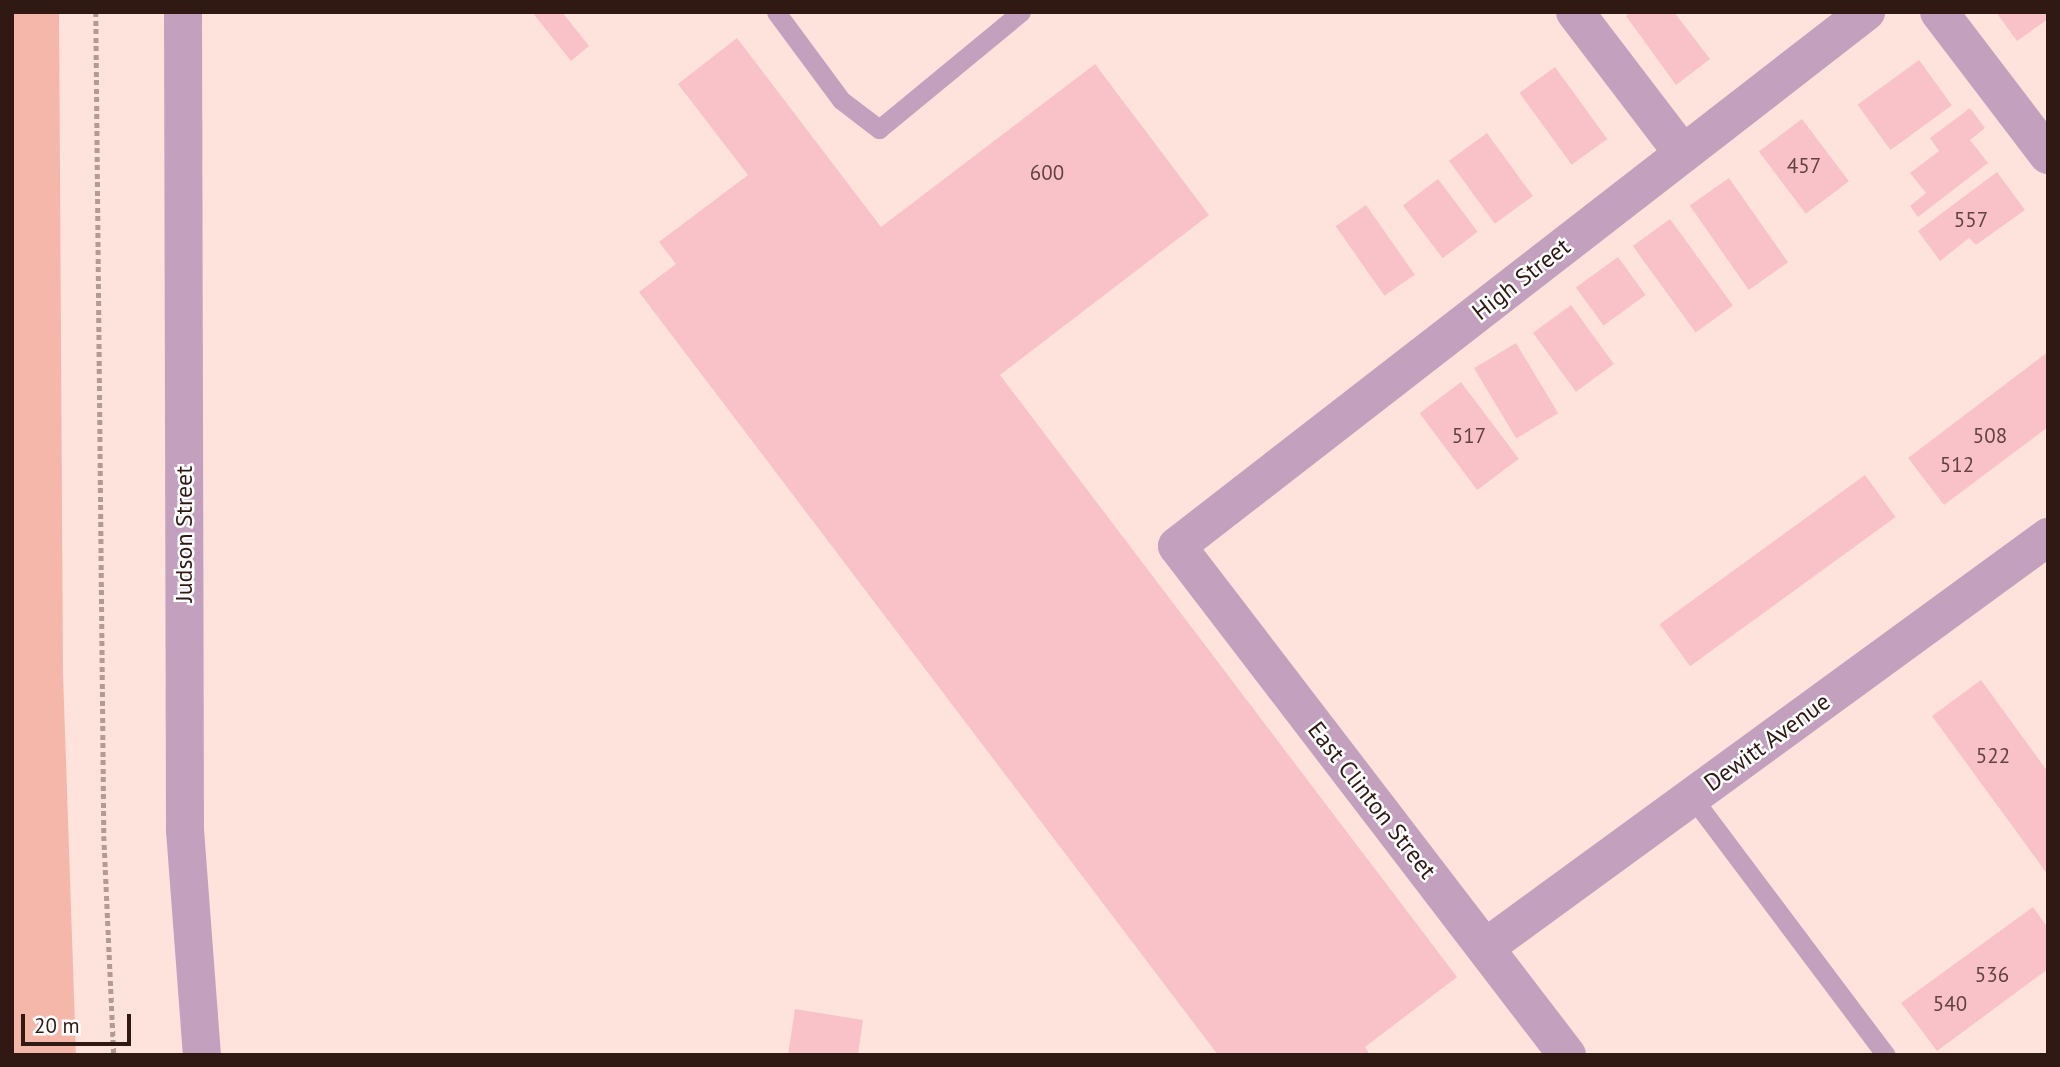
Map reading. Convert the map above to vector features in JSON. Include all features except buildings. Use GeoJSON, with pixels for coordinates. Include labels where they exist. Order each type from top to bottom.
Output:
{"type":"FeatureCollection","features":[{"type":"Feature","properties":{"kind":"street","name":"Judson Street"},"geometry":{"type":"LineString","coordinates":[[183,12],[185,830],[202,1055]]}},
{"type":"Feature","properties":{"kind":"street"},"geometry":{"type":"LineString","coordinates":[[1575,12],[1683,154]]}},
{"type":"Feature","properties":{"kind":"street","name":"High Street"},"geometry":{"type":"LineString","coordinates":[[1177,546],[1866,12]]}},
{"type":"Feature","properties":{"kind":"street"},"geometry":{"type":"LineString","coordinates":[[1939,12],[2048,155]]}},
{"type":"Feature","properties":{"kind":"street","name":"Dewitt Avenue"},"geometry":{"type":"LineString","coordinates":[[1486,947],[2048,537]]}},
{"type":"Feature","properties":{"kind":"street","name":"East Clinton Street"},"geometry":{"type":"LineString","coordinates":[[1177,546],[1567,1055]]}},
{"type":"Feature","properties":{"kind":"lane"},"geometry":{"type":"LineString","coordinates":[[776,12],[841,100],[879,129],[1021,12]]}},
{"type":"Feature","properties":{"kind":"lane"},"geometry":{"type":"LineString","coordinates":[[1692,797],[1886,1055]]}},
{"type":"Feature","properties":{"kind":"path"},"geometry":{"type":"LineString","coordinates":[[96,12],[104,836],[114,1055]]}},
{"type":"Feature","properties":{"kind":"shaded area"},"geometry":{"type":"Polygon","coordinates":[[[12,12],[59,12],[63,674],[76,1055],[12,1055],[12,12]]]}}]}
